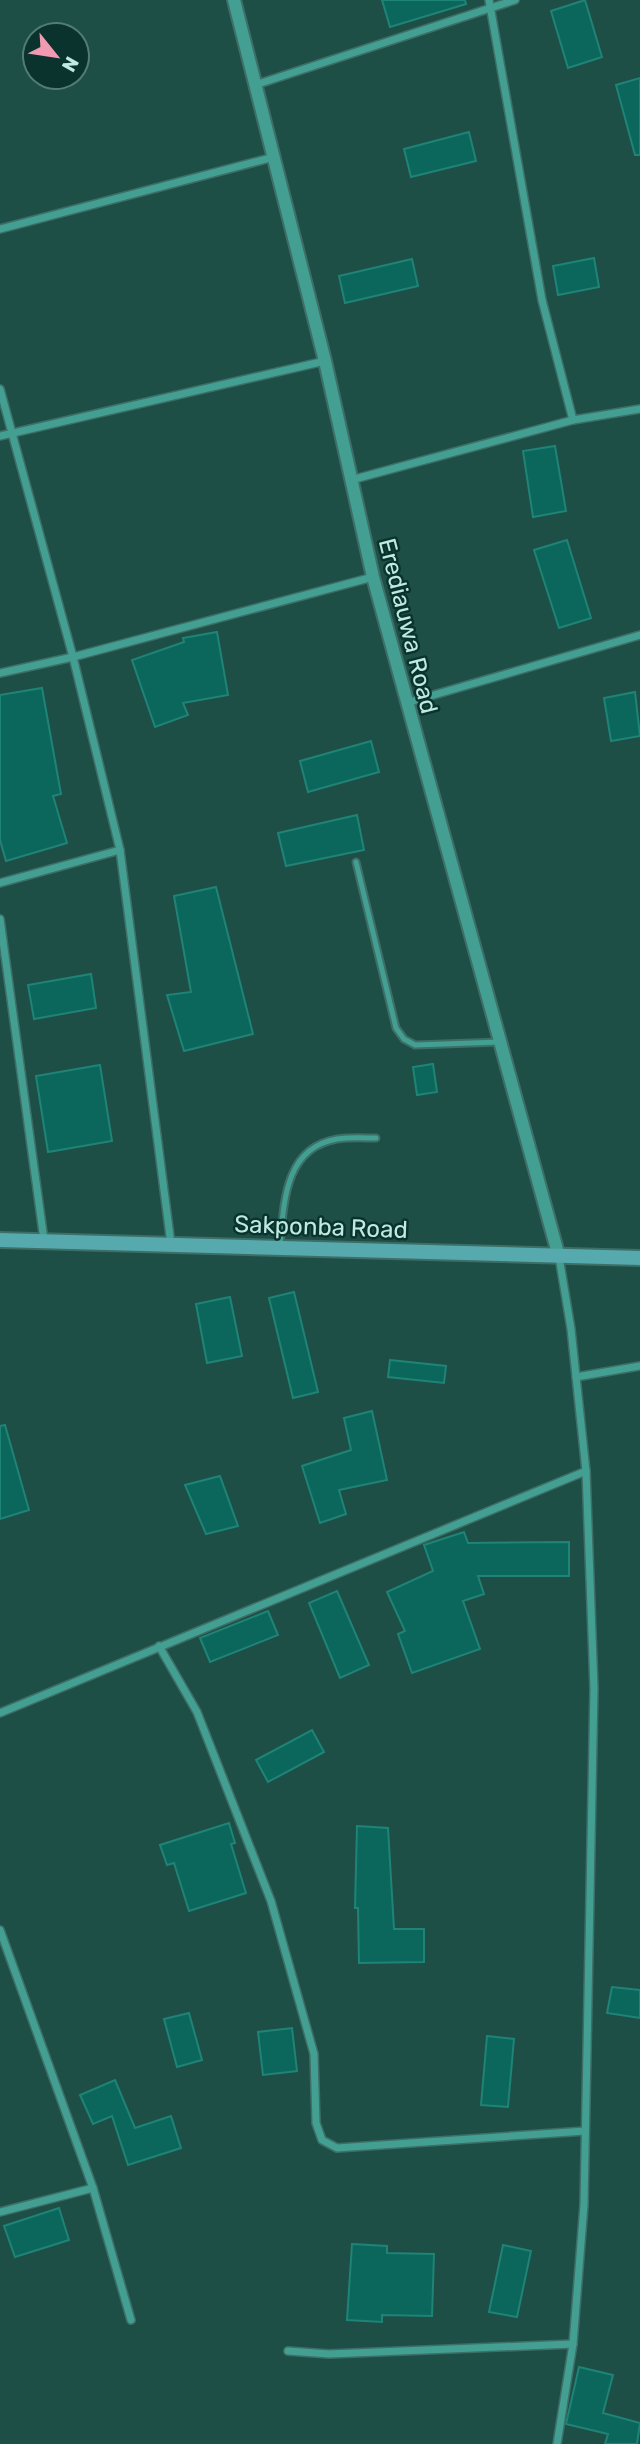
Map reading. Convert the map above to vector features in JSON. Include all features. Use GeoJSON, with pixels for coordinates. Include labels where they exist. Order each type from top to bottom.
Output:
{"type":"FeatureCollection","features":[{"type":"Feature","properties":{"kind":"main road","name":"Sakponba Road"},"geometry":{"type":"LineString","coordinates":[[0,1240],[640,1258]]}},
{"type":"Feature","properties":{"kind":"street","name":"Erediauwa Road"},"geometry":{"type":"LineString","coordinates":[[234,0],[325,361],[373,577],[405,704],[559,1257]]}},
{"type":"Feature","properties":{"kind":"street"},"geometry":{"type":"LineString","coordinates":[[255,85],[490,3],[516,0]]}},
{"type":"Feature","properties":{"kind":"street"},"geometry":{"type":"LineString","coordinates":[[490,3],[542,300],[573,421]]}},
{"type":"Feature","properties":{"kind":"street"},"geometry":{"type":"LineString","coordinates":[[0,229],[274,157]]}},
{"type":"Feature","properties":{"kind":"street"},"geometry":{"type":"LineString","coordinates":[[0,436],[325,361]]}},
{"type":"Feature","properties":{"kind":"street"},"geometry":{"type":"LineString","coordinates":[[0,388],[73,657],[120,850],[172,1245]]}},
{"type":"Feature","properties":{"kind":"street"},"geometry":{"type":"LineString","coordinates":[[351,480],[573,421],[640,409]]}},
{"type":"Feature","properties":{"kind":"street"},"geometry":{"type":"LineString","coordinates":[[0,673],[73,657],[373,577]]}},
{"type":"Feature","properties":{"kind":"street"},"geometry":{"type":"LineString","coordinates":[[405,704],[640,635]]}},
{"type":"Feature","properties":{"kind":"street"},"geometry":{"type":"LineString","coordinates":[[0,883],[120,850]]}},
{"type":"Feature","properties":{"kind":"street"},"geometry":{"type":"LineString","coordinates":[[0,919],[44,1240]]}},
{"type":"Feature","properties":{"kind":"street"},"geometry":{"type":"LineString","coordinates":[[557,2444],[573,2344],[584,2205],[594,1688],[586,1471],[559,1257]]}},
{"type":"Feature","properties":{"kind":"street"},"geometry":{"type":"LineString","coordinates":[[576,1377],[640,1366]]}},
{"type":"Feature","properties":{"kind":"street"},"geometry":{"type":"LineString","coordinates":[[0,1713],[586,1471]]}},
{"type":"Feature","properties":{"kind":"street"},"geometry":{"type":"LineString","coordinates":[[159,1646],[197,1712],[271,1901],[314,2054],[316,2123],[322,2140],[337,2148],[585,2131]]}},
{"type":"Feature","properties":{"kind":"street"},"geometry":{"type":"LineString","coordinates":[[0,1930],[93,2188],[131,2320]]}},
{"type":"Feature","properties":{"kind":"street"},"geometry":{"type":"LineString","coordinates":[[0,2212],[93,2188]]}},
{"type":"Feature","properties":{"kind":"street"},"geometry":{"type":"LineString","coordinates":[[288,2351],[329,2354],[573,2344]]}},
{"type":"Feature","properties":{"kind":"lane"},"geometry":{"type":"LineString","coordinates":[[356,862],[396,1028],[404,1039],[415,1045],[500,1042]]}},
{"type":"Feature","properties":{"kind":"lane"},"geometry":{"type":"LineString","coordinates":[[280,1249],[285,1188],[312,1147],[338,1139],[376,1138]]}},
{"type":"Feature","properties":{"kind":"building"},"geometry":{"type":"Polygon","coordinates":[[[382,0],[465,0],[466,4],[390,27],[382,0]]]}},
{"type":"Feature","properties":{"kind":"building"},"geometry":{"type":"Polygon","coordinates":[[[585,0],[602,57],[568,68],[551,11],[585,0]]]}},
{"type":"Feature","properties":{"kind":"building"},"geometry":{"type":"Polygon","coordinates":[[[640,78],[640,155],[635,155],[616,85],[640,78]]]}},
{"type":"Feature","properties":{"kind":"building"},"geometry":{"type":"Polygon","coordinates":[[[469,132],[476,161],[411,177],[404,149],[469,132]]]}},
{"type":"Feature","properties":{"kind":"building"},"geometry":{"type":"Polygon","coordinates":[[[594,258],[599,287],[558,295],[553,266],[594,258]]]}},
{"type":"Feature","properties":{"kind":"building"},"geometry":{"type":"Polygon","coordinates":[[[412,259],[418,286],[345,303],[339,276],[412,259]]]}},
{"type":"Feature","properties":{"kind":"building"},"geometry":{"type":"Polygon","coordinates":[[[555,446],[566,511],[533,517],[523,451],[555,446]]]}},
{"type":"Feature","properties":{"kind":"building"},"geometry":{"type":"Polygon","coordinates":[[[567,540],[591,618],[559,628],[534,550],[567,540]]]}},
{"type":"Feature","properties":{"kind":"building"},"geometry":{"type":"Polygon","coordinates":[[[217,632],[228,695],[183,703],[188,715],[155,727],[132,660],[184,642],[183,638],[217,632]]]}},
{"type":"Feature","properties":{"kind":"building"},"geometry":{"type":"Polygon","coordinates":[[[42,688],[61,794],[53,796],[67,843],[6,861],[0,840],[0,695],[42,688]]]}},
{"type":"Feature","properties":{"kind":"building"},"geometry":{"type":"Polygon","coordinates":[[[635,692],[640,736],[611,741],[604,698],[635,692]]]}},
{"type":"Feature","properties":{"kind":"building"},"geometry":{"type":"Polygon","coordinates":[[[371,741],[379,772],[308,792],[300,761],[371,741]]]}},
{"type":"Feature","properties":{"kind":"building"},"geometry":{"type":"Polygon","coordinates":[[[357,815],[364,850],[286,866],[278,833],[357,815]]]}},
{"type":"Feature","properties":{"kind":"building"},"geometry":{"type":"Polygon","coordinates":[[[216,887],[253,1034],[184,1051],[167,995],[191,992],[174,896],[216,887]]]}},
{"type":"Feature","properties":{"kind":"building"},"geometry":{"type":"Polygon","coordinates":[[[91,974],[96,1008],[34,1019],[28,985],[91,974]]]}},
{"type":"Feature","properties":{"kind":"building"},"geometry":{"type":"Polygon","coordinates":[[[433,1064],[437,1092],[417,1095],[413,1067],[433,1064]]]}},
{"type":"Feature","properties":{"kind":"building"},"geometry":{"type":"Polygon","coordinates":[[[100,1065],[112,1141],[48,1152],[36,1076],[100,1065]]]}},
{"type":"Feature","properties":{"kind":"building"},"geometry":{"type":"Polygon","coordinates":[[[294,1292],[318,1392],[293,1398],[269,1298],[294,1292]]]}},
{"type":"Feature","properties":{"kind":"building"},"geometry":{"type":"Polygon","coordinates":[[[230,1297],[242,1356],[207,1363],[196,1304],[230,1297]]]}},
{"type":"Feature","properties":{"kind":"building"},"geometry":{"type":"Polygon","coordinates":[[[390,1360],[446,1366],[444,1383],[388,1377],[390,1360]]]}},
{"type":"Feature","properties":{"kind":"building"},"geometry":{"type":"Polygon","coordinates":[[[372,1411],[387,1480],[339,1490],[346,1514],[320,1523],[302,1466],[351,1450],[344,1418],[372,1411]]]}},
{"type":"Feature","properties":{"kind":"building"},"geometry":{"type":"Polygon","coordinates":[[[5,1425],[29,1510],[0,1519],[0,1426],[5,1425]]]}},
{"type":"Feature","properties":{"kind":"building"},"geometry":{"type":"Polygon","coordinates":[[[220,1476],[238,1526],[206,1534],[185,1485],[220,1476]]]}},
{"type":"Feature","properties":{"kind":"building"},"geometry":{"type":"Polygon","coordinates":[[[464,1532],[468,1543],[569,1542],[569,1576],[478,1576],[484,1594],[463,1601],[480,1649],[412,1673],[398,1634],[405,1631],[387,1592],[433,1571],[424,1545],[464,1532]]]}},
{"type":"Feature","properties":{"kind":"building"},"geometry":{"type":"Polygon","coordinates":[[[337,1591],[369,1665],[340,1678],[309,1603],[337,1591]]]}},
{"type":"Feature","properties":{"kind":"building"},"geometry":{"type":"Polygon","coordinates":[[[268,1611],[278,1635],[210,1662],[200,1638],[268,1611]]]}},
{"type":"Feature","properties":{"kind":"building"},"geometry":{"type":"Polygon","coordinates":[[[312,1730],[324,1752],[268,1782],[256,1760],[312,1730]]]}},
{"type":"Feature","properties":{"kind":"building"},"geometry":{"type":"Polygon","coordinates":[[[229,1823],[235,1843],[231,1844],[246,1893],[189,1911],[174,1863],[167,1865],[160,1845],[229,1823]]]}},
{"type":"Feature","properties":{"kind":"building"},"geometry":{"type":"Polygon","coordinates":[[[357,1826],[388,1828],[394,1929],[424,1929],[424,1962],[359,1963],[358,1908],[355,1908],[357,1826]]]}},
{"type":"Feature","properties":{"kind":"building"},"geometry":{"type":"Polygon","coordinates":[[[612,1987],[640,1990],[640,2018],[607,2013],[612,1987]]]}},
{"type":"Feature","properties":{"kind":"building"},"geometry":{"type":"Polygon","coordinates":[[[189,2013],[202,2060],[177,2067],[164,2019],[189,2013]]]}},
{"type":"Feature","properties":{"kind":"building"},"geometry":{"type":"Polygon","coordinates":[[[292,2028],[297,2071],[263,2075],[258,2032],[292,2028]]]}},
{"type":"Feature","properties":{"kind":"building"},"geometry":{"type":"Polygon","coordinates":[[[487,2036],[514,2039],[508,2107],[481,2105],[487,2036]]]}},
{"type":"Feature","properties":{"kind":"building"},"geometry":{"type":"Polygon","coordinates":[[[115,2080],[135,2128],[171,2116],[181,2148],[128,2165],[112,2116],[93,2124],[80,2095],[115,2080]]]}},
{"type":"Feature","properties":{"kind":"building"},"geometry":{"type":"Polygon","coordinates":[[[59,2208],[69,2240],[15,2257],[4,2226],[59,2208]]]}},
{"type":"Feature","properties":{"kind":"building"},"geometry":{"type":"Polygon","coordinates":[[[352,2244],[387,2246],[387,2253],[434,2254],[432,2316],[382,2315],[382,2322],[347,2320],[352,2244]]]}},
{"type":"Feature","properties":{"kind":"building"},"geometry":{"type":"Polygon","coordinates":[[[503,2245],[531,2251],[517,2317],[489,2312],[503,2245]]]}},
{"type":"Feature","properties":{"kind":"building"},"geometry":{"type":"Polygon","coordinates":[[[579,2367],[613,2375],[603,2413],[640,2423],[637,2444],[605,2444],[608,2434],[566,2424],[579,2367]]]}}]}
